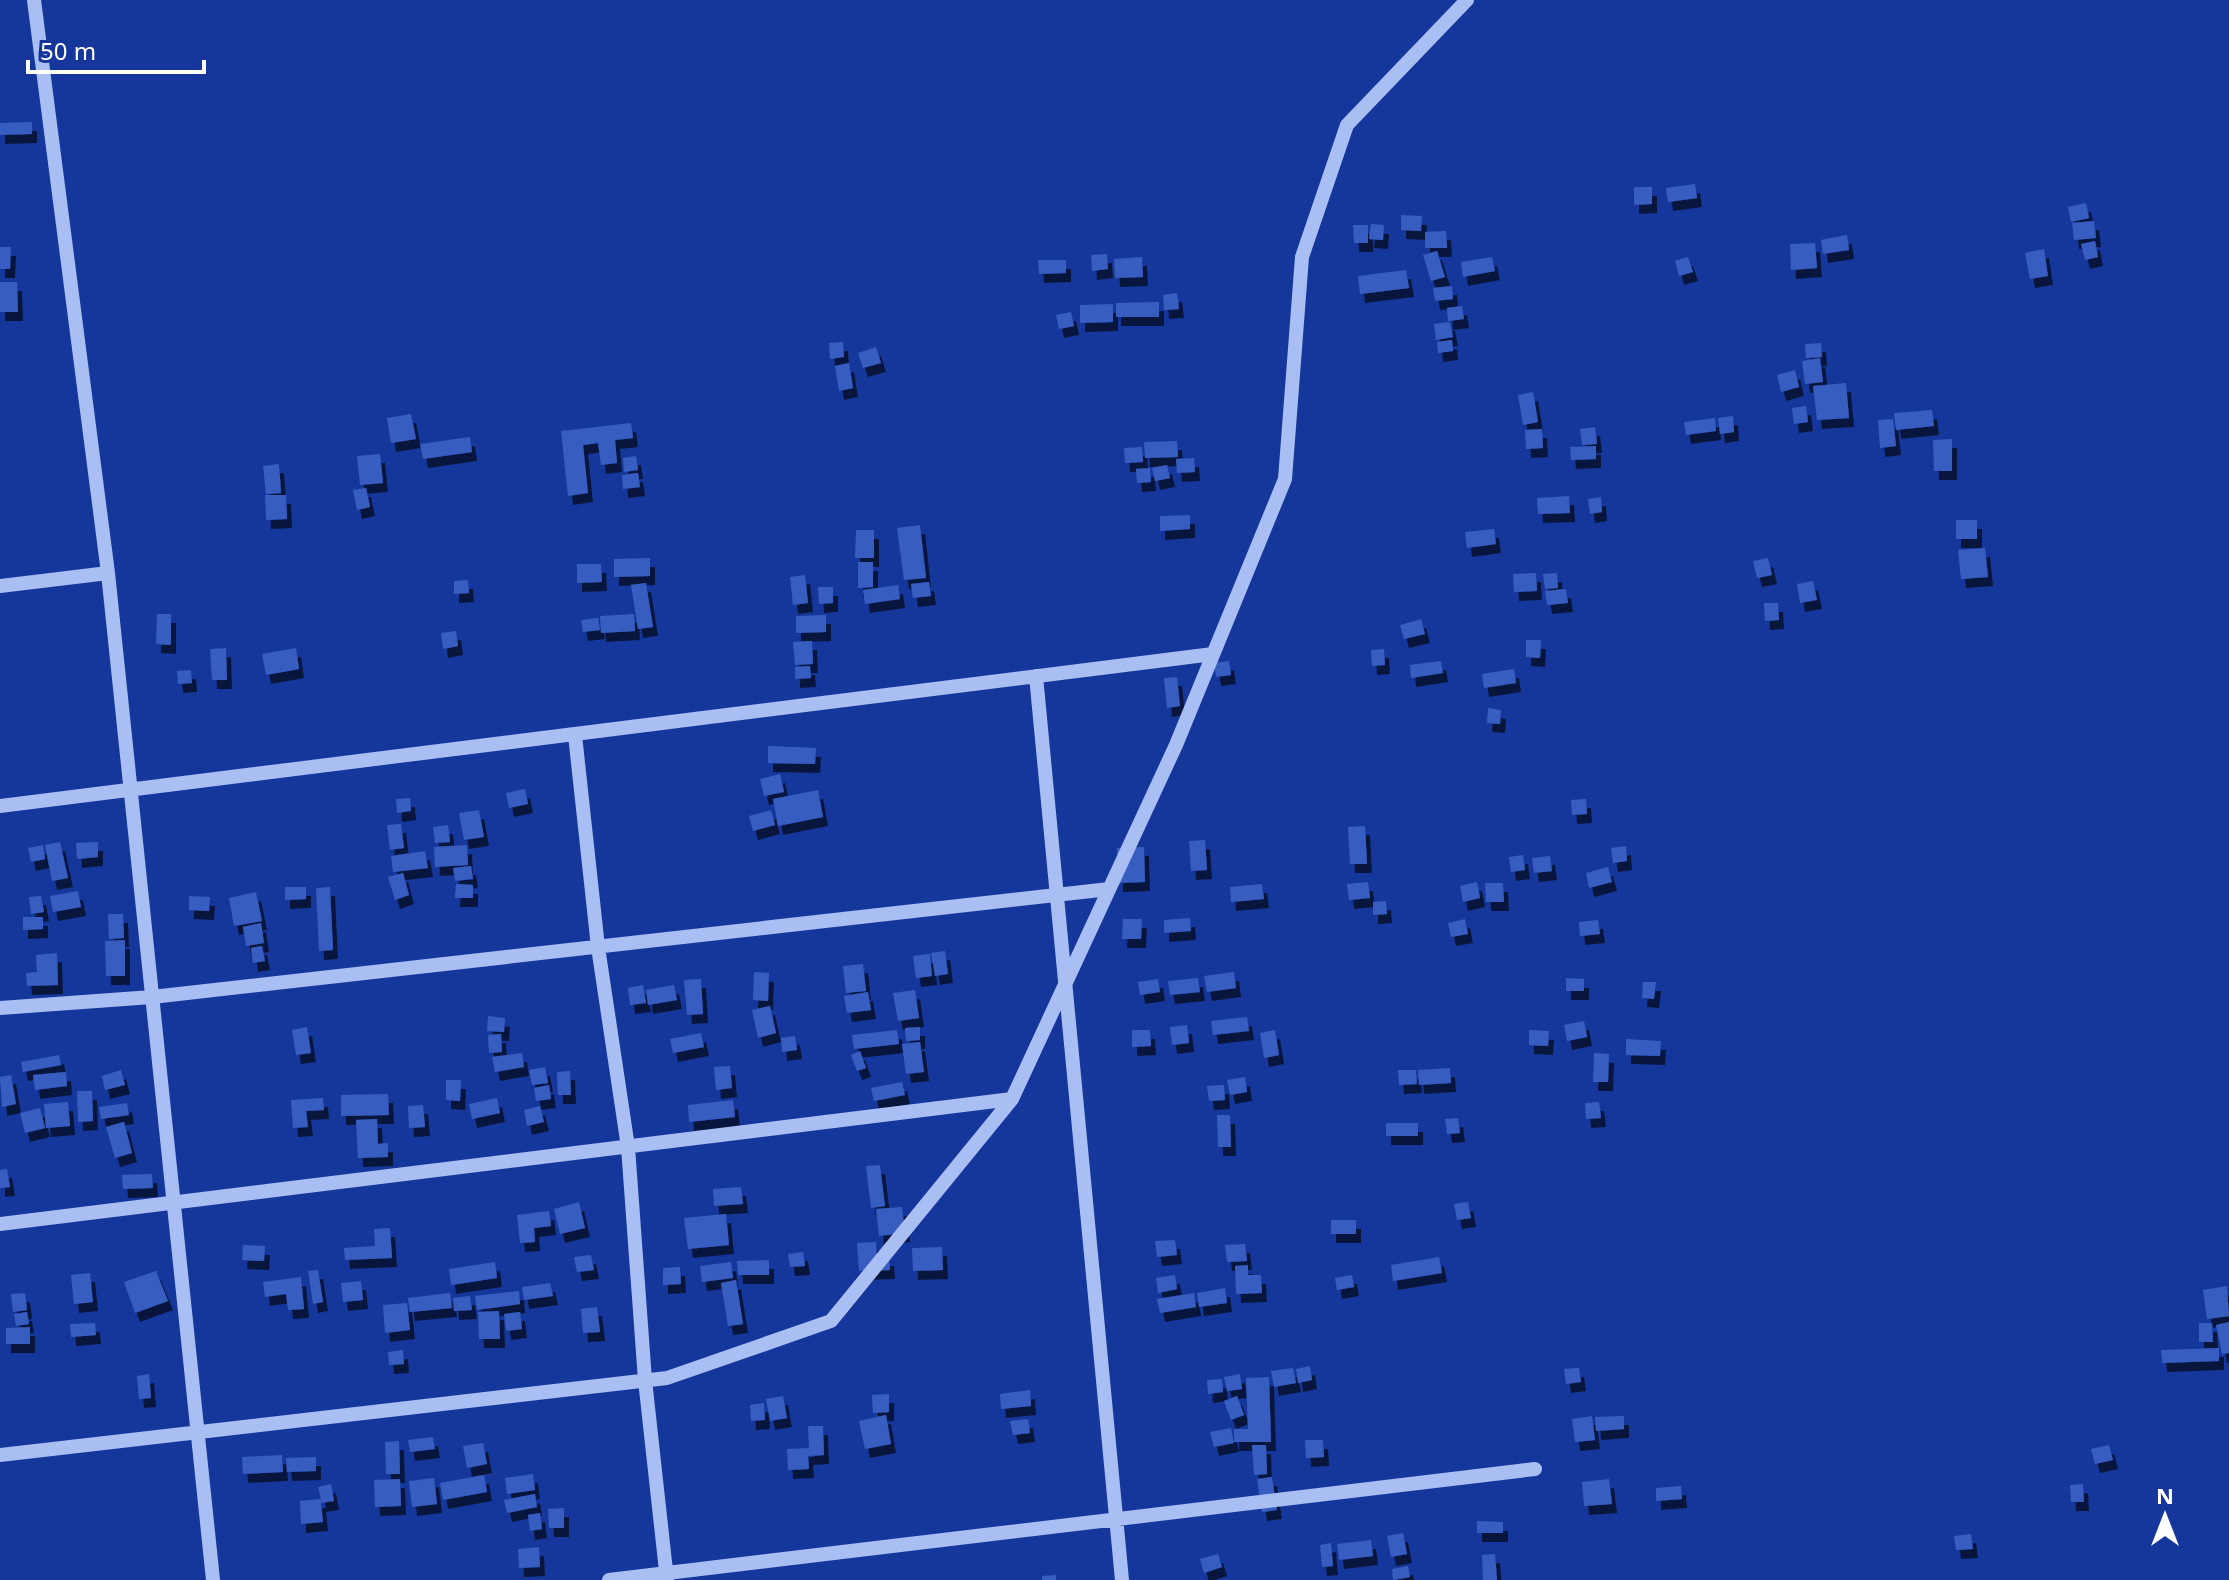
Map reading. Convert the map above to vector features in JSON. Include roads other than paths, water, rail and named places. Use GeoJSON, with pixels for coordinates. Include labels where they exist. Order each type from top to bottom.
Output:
{"type":"FeatureCollection","features":[{"type":"Feature","properties":{"kind":"street"},"geometry":{"type":"LineString","coordinates":[[34,0],[108,573],[213,1580]]}},
{"type":"Feature","properties":{"kind":"street"},"geometry":{"type":"LineString","coordinates":[[0,1455],[667,1378],[831,1321],[1012,1099],[1176,745],[1285,479],[1302,257],[1347,125],[1467,0]]}},
{"type":"Feature","properties":{"kind":"street"},"geometry":{"type":"LineString","coordinates":[[0,586],[108,573]]}},
{"type":"Feature","properties":{"kind":"street"},"geometry":{"type":"LineString","coordinates":[[0,806],[1213,654]]}},
{"type":"Feature","properties":{"kind":"street"},"geometry":{"type":"LineString","coordinates":[[1036,676],[1122,1580]]}},
{"type":"Feature","properties":{"kind":"street"},"geometry":{"type":"LineString","coordinates":[[575,735],[598,947],[628,1147],[645,1380],[666,1577]]}},
{"type":"Feature","properties":{"kind":"street"},"geometry":{"type":"LineString","coordinates":[[0,1008],[152,997],[1109,889]]}},
{"type":"Feature","properties":{"kind":"street"},"geometry":{"type":"LineString","coordinates":[[0,1224],[1012,1099]]}},
{"type":"Feature","properties":{"kind":"street"},"geometry":{"type":"LineString","coordinates":[[609,1580],[666,1577],[1535,1469]]}}]}
